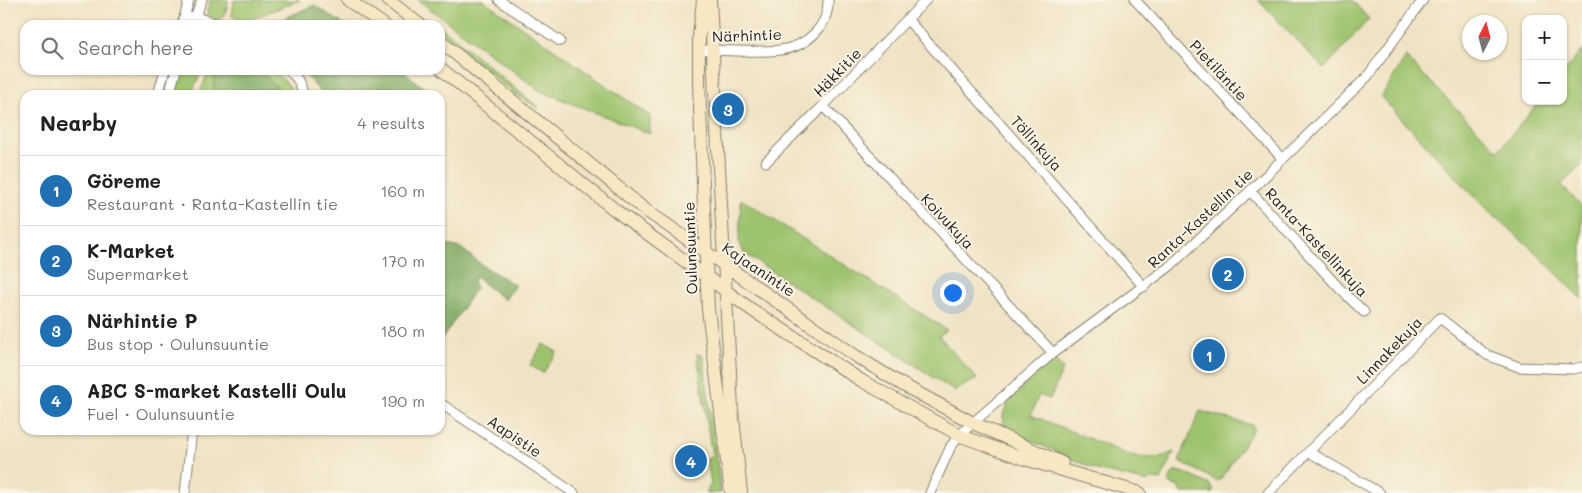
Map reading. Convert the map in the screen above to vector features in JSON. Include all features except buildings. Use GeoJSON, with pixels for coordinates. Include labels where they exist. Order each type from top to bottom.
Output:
{"type":"FeatureCollection","features":[{"type":"Feature","properties":{"kind":"main road"},"geometry":{"type":"LineString","coordinates":[[348,0],[377,20]]}},
{"type":"Feature","properties":{"kind":"main road"},"geometry":{"type":"LineString","coordinates":[[388,0],[414,20]]}},
{"type":"Feature","properties":{"kind":"main road","name":"Oulunsuuntie"},"geometry":{"type":"LineString","coordinates":[[703,0],[699,50],[705,253],[710,328],[730,493]]}},
{"type":"Feature","properties":{"kind":"main road"},"geometry":{"type":"LineString","coordinates":[[710,0],[732,409],[741,493]]}},
{"type":"Feature","properties":{"kind":"main road","name":"Kajaanintie"},"geometry":{"type":"LineString","coordinates":[[445,45],[644,209],[862,360],[903,385],[967,429],[1091,478]]}},
{"type":"Feature","properties":{"kind":"main road","name":"Kajaanintie"},"geometry":{"type":"LineString","coordinates":[[445,72],[615,210],[727,292],[862,381],[967,429],[1028,460],[1140,493]]}},
{"type":"Feature","properties":{"kind":"street"},"geometry":{"type":"LineString","coordinates":[[184,17],[189,0]]}},
{"type":"Feature","properties":{"kind":"street"},"geometry":{"type":"LineString","coordinates":[[194,20],[202,0]]}},
{"type":"Feature","properties":{"kind":"street"},"geometry":{"type":"LineString","coordinates":[[499,0],[560,41]]}},
{"type":"Feature","properties":{"kind":"street","name":"Närhintie"},"geometry":{"type":"LineString","coordinates":[[699,50],[780,50],[800,44],[819,30],[828,10],[828,0]]}},
{"type":"Feature","properties":{"kind":"street","name":"Häkkitie"},"geometry":{"type":"LineString","coordinates":[[766,162],[926,0]]}},
{"type":"Feature","properties":{"kind":"street","name":"Pietiläntie"},"geometry":{"type":"LineString","coordinates":[[1135,0],[1283,159]]}},
{"type":"Feature","properties":{"kind":"street","name":"Ranta-Kastellin tie"},"geometry":{"type":"LineString","coordinates":[[930,493],[952,446],[967,429],[1053,353],[1169,267],[1250,191],[1367,77],[1423,0]]}},
{"type":"Feature","properties":{"kind":"street","name":"Töllinkuja"},"geometry":{"type":"LineString","coordinates":[[907,19],[1144,287]]}},
{"type":"Feature","properties":{"kind":"street"},"geometry":{"type":"LineString","coordinates":[[159,90],[164,75]]}},
{"type":"Feature","properties":{"kind":"street"},"geometry":{"type":"LineString","coordinates":[[170,90],[175,75]]}},
{"type":"Feature","properties":{"kind":"street"},"geometry":{"type":"LineString","coordinates":[[294,75],[302,90]]}},
{"type":"Feature","properties":{"kind":"street","name":"Koivukuja"},"geometry":{"type":"LineString","coordinates":[[823,106],[1053,353]]}},
{"type":"Feature","properties":{"kind":"street","name":"Ranta-Kastellinkuja"},"geometry":{"type":"LineString","coordinates":[[1250,191],[1340,289],[1364,312]]}},
{"type":"Feature","properties":{"kind":"street","name":"Linnakekuja"},"geometry":{"type":"LineString","coordinates":[[1268,493],[1440,318],[1487,355],[1520,367],[1573,369],[1582,366]]}},
{"type":"Feature","properties":{"kind":"street","name":"Aapistie"},"geometry":{"type":"LineString","coordinates":[[445,406],[574,493]]}},
{"type":"Feature","properties":{"kind":"street"},"geometry":{"type":"LineString","coordinates":[[185,493],[191,435]]}},
{"type":"Feature","properties":{"kind":"street"},"geometry":{"type":"LineString","coordinates":[[1309,452],[1380,493]]}},
{"type":"Feature","properties":{"kind":"green space"},"geometry":{"type":"Polygon","coordinates":[[[210,0],[228,0],[226,11],[219,20],[210,17],[207,12],[210,0]]]}},
{"type":"Feature","properties":{"kind":"green space"},"geometry":{"type":"Polygon","coordinates":[[[234,0],[300,0],[249,20],[238,20],[232,16],[234,0]]]}},
{"type":"Feature","properties":{"kind":"green space"},"geometry":{"type":"Polygon","coordinates":[[[418,0],[483,0],[650,116],[650,134],[540,91],[418,0]]]}},
{"type":"Feature","properties":{"kind":"green space"},"geometry":{"type":"Polygon","coordinates":[[[1258,0],[1352,0],[1369,19],[1324,69],[1258,0]]]}},
{"type":"Feature","properties":{"kind":"green space"},"geometry":{"type":"Polygon","coordinates":[[[314,5],[337,20],[280,20],[314,5]]]}},
{"type":"Feature","properties":{"kind":"green space"},"geometry":{"type":"Polygon","coordinates":[[[445,30],[539,108],[515,94],[445,37],[445,30]]]}},
{"type":"Feature","properties":{"kind":"green space"},"geometry":{"type":"Polygon","coordinates":[[[1582,50],[1582,165],[1561,185],[1582,206],[1582,299],[1529,246],[1487,210],[1381,97],[1406,57],[1498,151],[1537,105],[1567,105],[1567,68],[1582,50]]]}},
{"type":"Feature","properties":{"kind":"green space"},"geometry":{"type":"Polygon","coordinates":[[[183,75],[200,75],[193,90],[175,90],[183,75]]]}},
{"type":"Feature","properties":{"kind":"green space"},"geometry":{"type":"Polygon","coordinates":[[[207,75],[278,75],[288,84],[291,90],[201,90],[207,75]]]}},
{"type":"Feature","properties":{"kind":"green space"},"geometry":{"type":"Polygon","coordinates":[[[215,75],[265,75],[279,90],[213,90],[215,75]]]}},
{"type":"Feature","properties":{"kind":"green space"},"geometry":{"type":"Polygon","coordinates":[[[305,75],[408,75],[427,90],[319,90],[305,75]]]}},
{"type":"Feature","properties":{"kind":"green space"},"geometry":{"type":"Polygon","coordinates":[[[741,199],[947,330],[939,336],[977,379],[954,391],[744,253],[739,243],[741,199]]]}},
{"type":"Feature","properties":{"kind":"green space"},"geometry":{"type":"Polygon","coordinates":[[[445,246],[461,248],[482,265],[515,285],[505,300],[475,277],[473,281],[476,288],[445,334],[445,246]]]}},
{"type":"Feature","properties":{"kind":"green space"},"geometry":{"type":"Polygon","coordinates":[[[543,344],[557,352],[543,373],[530,365],[543,344]]]}},
{"type":"Feature","properties":{"kind":"green space"},"geometry":{"type":"Polygon","coordinates":[[[697,354],[703,355],[721,493],[706,493],[711,484],[707,459],[712,457],[697,354]]]}},
{"type":"Feature","properties":{"kind":"green space"},"geometry":{"type":"Polygon","coordinates":[[[1054,359],[1063,369],[1050,399],[1039,395],[1031,415],[1134,457],[1158,458],[1174,452],[1161,480],[1151,479],[1148,482],[1097,470],[1014,433],[1008,428],[1003,417],[1009,402],[1054,359]]]}},
{"type":"Feature","properties":{"kind":"green space"},"geometry":{"type":"Polygon","coordinates":[[[1200,411],[1252,425],[1254,428],[1221,479],[1217,481],[1179,461],[1200,411]]]}},
{"type":"Feature","properties":{"kind":"green space"},"geometry":{"type":"Polygon","coordinates":[[[1177,471],[1210,485],[1213,488],[1213,493],[1183,493],[1179,490],[1179,487],[1168,483],[1173,473],[1177,471]]]}},
{"type":"Feature","properties":{"kind":"place","name":"Närhintie P"},"geometry":{"type":"Point","coordinates":[728,109]}},
{"type":"Feature","properties":{"kind":"place","name":"K-Market"},"geometry":{"type":"Point","coordinates":[1228,274]}},
{"type":"Feature","properties":{"kind":"place","name":"Göreme"},"geometry":{"type":"Point","coordinates":[1209,355]}},
{"type":"Feature","properties":{"kind":"place","name":"ABC S-market Kastelli Oulu"},"geometry":{"type":"Point","coordinates":[691,461]}}]}
